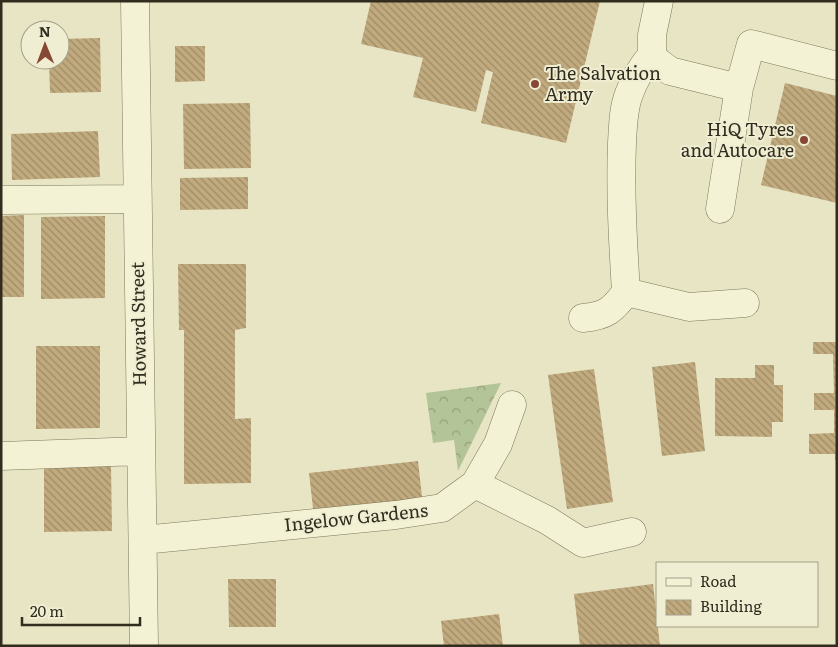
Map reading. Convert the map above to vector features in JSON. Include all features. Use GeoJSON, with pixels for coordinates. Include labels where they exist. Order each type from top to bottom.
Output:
{"type":"FeatureCollection","features":[{"type":"Feature","properties":{"kind":"street","name":"Howard Street"},"geometry":{"type":"LineString","coordinates":[[135,1],[144,646]]}},
{"type":"Feature","properties":{"kind":"street"},"geometry":{"type":"LineString","coordinates":[[583,318],[595,317],[614,308],[626,292],[622,242],[624,121],[628,95],[638,73],[652,55],[652,36],[659,1]]}},
{"type":"Feature","properties":{"kind":"street"},"geometry":{"type":"LineString","coordinates":[[720,209],[739,88],[751,44],[837,66]]}},
{"type":"Feature","properties":{"kind":"street"},"geometry":{"type":"LineString","coordinates":[[652,55],[670,71],[739,88]]}},
{"type":"Feature","properties":{"kind":"street"},"geometry":{"type":"LineString","coordinates":[[1,200],[137,198]]}},
{"type":"Feature","properties":{"kind":"street"},"geometry":{"type":"LineString","coordinates":[[626,292],[689,307],[745,303]]}},
{"type":"Feature","properties":{"kind":"street","name":"Ingelow Gardens"},"geometry":{"type":"LineString","coordinates":[[142,540],[396,515],[442,508],[475,484],[498,444],[512,405]]}},
{"type":"Feature","properties":{"kind":"street"},"geometry":{"type":"LineString","coordinates":[[1,456],[141,451]]}},
{"type":"Feature","properties":{"kind":"street"},"geometry":{"type":"LineString","coordinates":[[475,484],[547,520],[583,542],[632,532]]}},
{"type":"Feature","properties":{"kind":"green space"},"geometry":{"type":"Polygon","coordinates":[[[501,383],[458,471],[454,440],[433,443],[426,393],[501,383]]]}},
{"type":"Feature","properties":{"kind":"building","name":"The Salvation Army"},"geometry":{"type":"Polygon","coordinates":[[[371,1],[600,1],[566,143],[481,123],[493,72],[486,70],[476,112],[413,97],[423,58],[361,44],[371,1]]]}},
{"type":"Feature","properties":{"kind":"building"},"geometry":{"type":"Polygon","coordinates":[[[100,38],[101,92],[50,93],[49,70],[70,70],[70,39],[100,38]]]}},
{"type":"Feature","properties":{"kind":"building"},"geometry":{"type":"Polygon","coordinates":[[[175,46],[205,46],[205,81],[175,82],[175,46]]]}},
{"type":"Feature","properties":{"kind":"building","name":"HiQ Tyres and Autocare"},"geometry":{"type":"Polygon","coordinates":[[[785,83],[837,96],[837,203],[761,185],[785,83]]]}},
{"type":"Feature","properties":{"kind":"building"},"geometry":{"type":"Polygon","coordinates":[[[250,103],[251,168],[184,169],[183,104],[250,103]]]}},
{"type":"Feature","properties":{"kind":"building"},"geometry":{"type":"Polygon","coordinates":[[[98,131],[100,177],[12,180],[11,134],[98,131]]]}},
{"type":"Feature","properties":{"kind":"building"},"geometry":{"type":"Polygon","coordinates":[[[248,177],[248,209],[180,210],[180,178],[248,177]]]}},
{"type":"Feature","properties":{"kind":"building"},"geometry":{"type":"Polygon","coordinates":[[[24,215],[24,297],[1,297],[1,216],[24,215]]]}},
{"type":"Feature","properties":{"kind":"building"},"geometry":{"type":"Polygon","coordinates":[[[105,216],[105,298],[41,299],[41,217],[105,216]]]}},
{"type":"Feature","properties":{"kind":"building"},"geometry":{"type":"Polygon","coordinates":[[[178,264],[246,264],[246,328],[235,330],[235,419],[251,418],[251,483],[184,484],[184,330],[179,330],[178,264]]]}},
{"type":"Feature","properties":{"kind":"building"},"geometry":{"type":"Polygon","coordinates":[[[813,342],[837,342],[837,460],[835,460],[835,454],[809,454],[809,434],[834,433],[834,410],[814,410],[814,393],[834,393],[833,354],[813,354],[813,342]]]}},
{"type":"Feature","properties":{"kind":"building"},"geometry":{"type":"Polygon","coordinates":[[[36,346],[100,346],[100,428],[36,429],[36,346]]]}},
{"type":"Feature","properties":{"kind":"building"},"geometry":{"type":"Polygon","coordinates":[[[695,362],[705,451],[662,456],[652,367],[695,362]]]}},
{"type":"Feature","properties":{"kind":"building"},"geometry":{"type":"Polygon","coordinates":[[[755,365],[774,365],[774,385],[783,385],[783,422],[772,422],[772,437],[715,436],[715,378],[755,378],[755,365]]]}},
{"type":"Feature","properties":{"kind":"building"},"geometry":{"type":"Polygon","coordinates":[[[594,369],[613,502],[567,509],[548,375],[594,369]]]}},
{"type":"Feature","properties":{"kind":"building"},"geometry":{"type":"Polygon","coordinates":[[[418,461],[423,506],[314,517],[309,473],[418,461]]]}},
{"type":"Feature","properties":{"kind":"building"},"geometry":{"type":"Polygon","coordinates":[[[44,466],[111,466],[112,531],[44,532],[44,466]]]}},
{"type":"Feature","properties":{"kind":"building"},"geometry":{"type":"Polygon","coordinates":[[[228,579],[276,579],[276,627],[229,627],[228,579]]]}},
{"type":"Feature","properties":{"kind":"building"},"geometry":{"type":"Polygon","coordinates":[[[653,584],[656,627],[658,627],[660,646],[580,646],[574,594],[653,584]]]}},
{"type":"Feature","properties":{"kind":"building"},"geometry":{"type":"Polygon","coordinates":[[[499,614],[503,646],[444,646],[441,621],[499,614]]]}},
{"type":"Feature","properties":{"kind":"place","name":"The Salvation Army"},"geometry":{"type":"Point","coordinates":[535,84]}},
{"type":"Feature","properties":{"kind":"place","name":"HiQ Tyres and Autocare"},"geometry":{"type":"Point","coordinates":[804,140]}}]}
